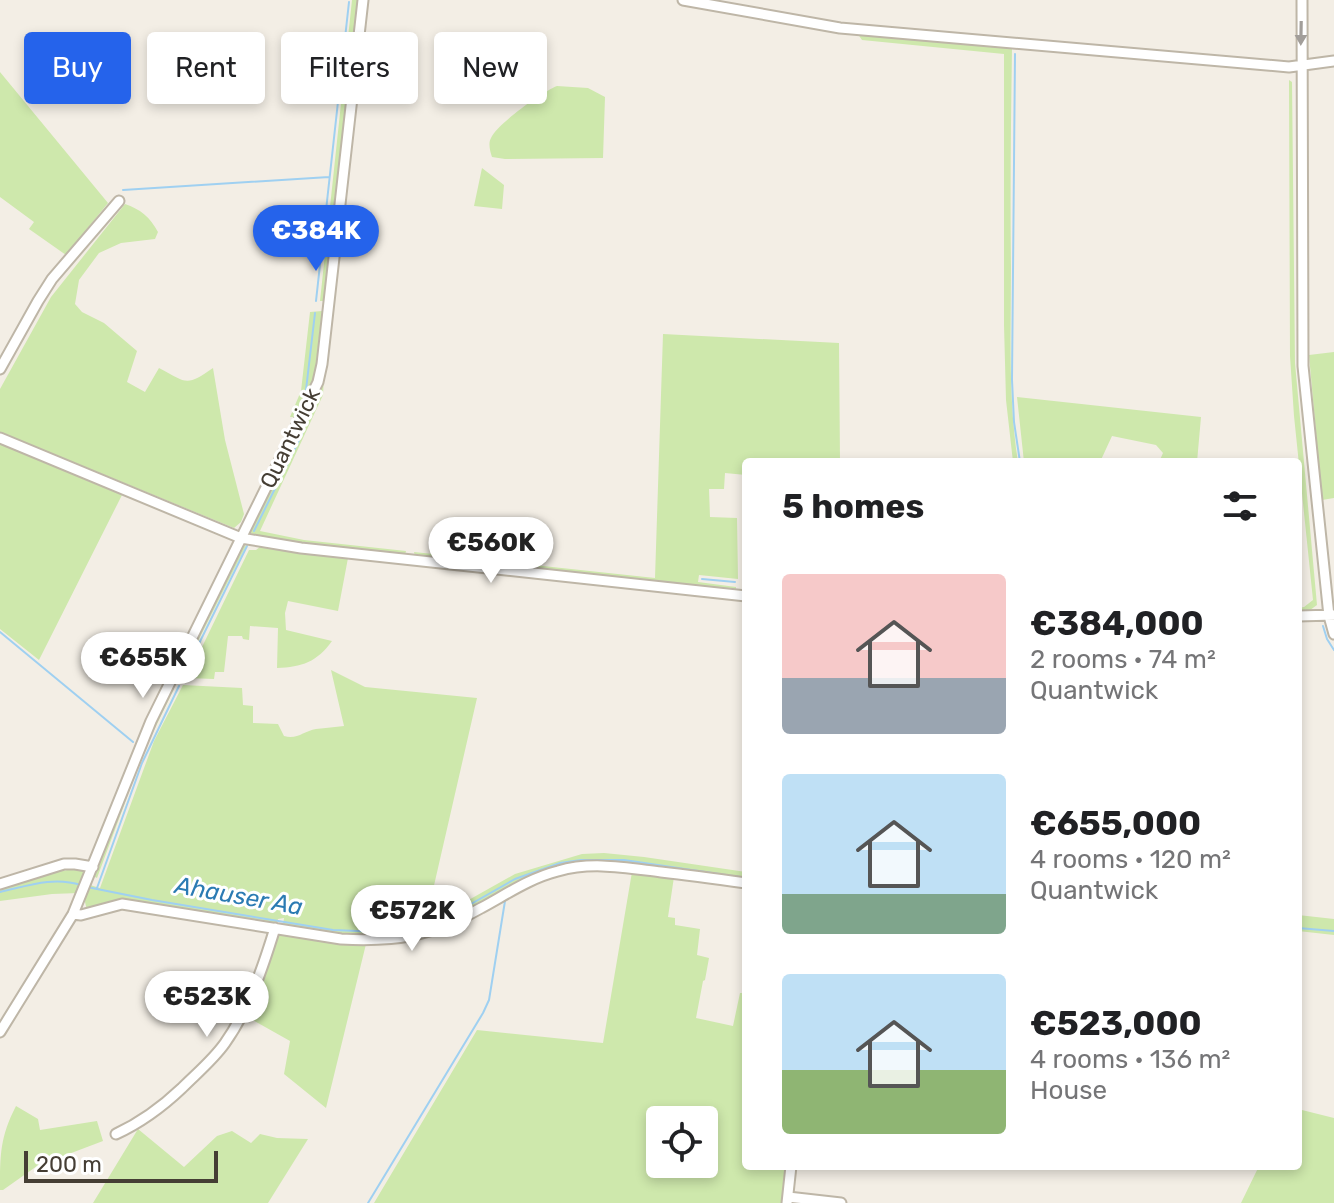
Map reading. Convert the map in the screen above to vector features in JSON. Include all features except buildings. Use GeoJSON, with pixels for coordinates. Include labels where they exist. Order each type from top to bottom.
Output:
{"type":"FeatureCollection","features":[{"type":"Feature","properties":{"kind":"street","name":"Quantwick"},"geometry":{"type":"LineString","coordinates":[[0,1032],[73,914],[142,741],[318,382],[363,0]]}},
{"type":"Feature","properties":{"kind":"street"},"geometry":{"type":"LineString","coordinates":[[683,0],[840,28],[1289,67],[1334,61]]}},
{"type":"Feature","properties":{"kind":"street"},"geometry":{"type":"LineString","coordinates":[[1302,0],[1303,366],[1334,634]]}},
{"type":"Feature","properties":{"kind":"street"},"geometry":{"type":"LineString","coordinates":[[0,369],[52,279],[119,201]]}},
{"type":"Feature","properties":{"kind":"street"},"geometry":{"type":"LineString","coordinates":[[0,438],[241,538],[301,548],[742,596]]}},
{"type":"Feature","properties":{"kind":"street"},"geometry":{"type":"LineString","coordinates":[[1302,616],[1332,615]]}},
{"type":"Feature","properties":{"kind":"street"},"geometry":{"type":"LineString","coordinates":[[0,884],[64,864],[93,867]]}},
{"type":"Feature","properties":{"kind":"street"},"geometry":{"type":"LineString","coordinates":[[73,914],[81,915],[122,904],[357,940],[430,932],[521,885],[559,870],[612,866],[742,882]]}},
{"type":"Feature","properties":{"kind":"street"},"geometry":{"type":"LineString","coordinates":[[116,1134],[150,1116],[207,1065],[226,1042],[256,984],[275,928]]}},
{"type":"Feature","properties":{"kind":"street"},"geometry":{"type":"LineString","coordinates":[[791,1170],[788,1200],[841,1203]]}},
{"type":"Feature","properties":{"kind":"green space"},"geometry":{"type":"Polygon","coordinates":[[[352,0],[359,0],[355,32],[349,32],[352,0]]]}},
{"type":"Feature","properties":{"kind":"green space"},"geometry":{"type":"Polygon","coordinates":[[[857,33],[1012,47],[1011,364],[1018,458],[1013,458],[1006,400],[1004,54],[862,40],[857,33]]]}},
{"type":"Feature","properties":{"kind":"green space"},"geometry":{"type":"Polygon","coordinates":[[[0,72],[108,203],[66,255],[29,229],[34,222],[0,197],[0,72]]]}},
{"type":"Feature","properties":{"kind":"green space"},"geometry":{"type":"Polygon","coordinates":[[[1289,80],[1292,82],[1295,363],[1317,605],[1306,613],[1302,612],[1302,607],[1313,600],[1290,356],[1289,80]]]}},
{"type":"Feature","properties":{"kind":"green space"},"geometry":{"type":"Polygon","coordinates":[[[557,86],[588,88],[605,97],[603,158],[492,157],[490,142],[495,132],[528,104],[547,104],[547,92],[557,86]]]}},
{"type":"Feature","properties":{"kind":"green space"},"geometry":{"type":"Polygon","coordinates":[[[341,104],[348,104],[326,301],[320,301],[341,104]]]}},
{"type":"Feature","properties":{"kind":"green space"},"geometry":{"type":"Polygon","coordinates":[[[482,168],[504,185],[502,209],[474,206],[482,168]]]}},
{"type":"Feature","properties":{"kind":"green space"},"geometry":{"type":"Polygon","coordinates":[[[125,204],[140,211],[152,222],[158,232],[155,239],[121,243],[99,253],[79,280],[75,304],[137,351],[127,382],[145,392],[159,368],[186,381],[213,368],[225,440],[244,514],[234,528],[0,432],[0,389],[51,297],[125,204]]]}},
{"type":"Feature","properties":{"kind":"green space"},"geometry":{"type":"Polygon","coordinates":[[[322,311],[314,381],[294,417],[290,417],[301,391],[310,312],[322,311]]]}},
{"type":"Feature","properties":{"kind":"green space"},"geometry":{"type":"Polygon","coordinates":[[[663,334],[839,343],[840,458],[742,458],[742,475],[725,473],[724,489],[709,489],[710,517],[737,518],[738,579],[699,575],[698,582],[736,589],[415,556],[414,552],[655,578],[663,334]]]}},
{"type":"Feature","properties":{"kind":"green space"},"geometry":{"type":"Polygon","coordinates":[[[1334,352],[1334,498],[1322,500],[1309,355],[1334,352]]]}},
{"type":"Feature","properties":{"kind":"green space"},"geometry":{"type":"Polygon","coordinates":[[[324,374],[323,395],[260,531],[304,540],[406,551],[405,555],[297,544],[249,533],[324,374]]]}},
{"type":"Feature","properties":{"kind":"green space"},"geometry":{"type":"Polygon","coordinates":[[[1017,397],[1201,417],[1197,458],[1161,458],[1163,453],[1156,445],[1112,436],[1102,458],[1024,458],[1017,397]]]}},
{"type":"Feature","properties":{"kind":"green space"},"geometry":{"type":"Polygon","coordinates":[[[0,444],[122,495],[39,660],[0,629],[0,444]]]}},
{"type":"Feature","properties":{"kind":"green space"},"geometry":{"type":"Polygon","coordinates":[[[242,544],[246,546],[187,663],[183,663],[242,544]]]}},
{"type":"Feature","properties":{"kind":"green space"},"geometry":{"type":"Polygon","coordinates":[[[261,546],[348,558],[338,611],[288,601],[285,613],[286,630],[332,641],[321,654],[308,662],[277,668],[278,628],[250,626],[249,640],[242,636],[228,636],[224,672],[215,672],[214,679],[187,678],[249,550],[261,546]]]}},
{"type":"Feature","properties":{"kind":"green space"},"geometry":{"type":"Polygon","coordinates":[[[331,670],[365,687],[477,698],[427,916],[393,923],[413,921],[449,911],[515,874],[582,854],[644,857],[742,871],[742,879],[600,862],[559,866],[514,884],[445,922],[425,929],[385,935],[283,925],[284,918],[278,919],[276,927],[122,903],[87,910],[84,898],[90,885],[100,888],[154,741],[183,685],[242,688],[243,705],[253,706],[253,723],[278,724],[284,736],[293,737],[316,729],[344,726],[331,670]]]}},
{"type":"Feature","properties":{"kind":"green space"},"geometry":{"type":"Polygon","coordinates":[[[171,686],[174,689],[145,749],[97,878],[93,876],[135,765],[171,686]]]}},
{"type":"Feature","properties":{"kind":"green space"},"geometry":{"type":"Polygon","coordinates":[[[78,868],[89,871],[79,893],[0,901],[0,888],[35,876],[78,868]]]}},
{"type":"Feature","properties":{"kind":"green space"},"geometry":{"type":"Polygon","coordinates":[[[632,872],[674,877],[668,917],[675,918],[675,925],[700,929],[697,955],[709,958],[696,1018],[733,1026],[742,993],[742,1170],[789,1170],[785,1203],[374,1203],[477,1030],[603,1043],[632,872]]]}},
{"type":"Feature","properties":{"kind":"green space"},"geometry":{"type":"Polygon","coordinates":[[[1302,915],[1334,919],[1334,935],[1302,931],[1302,915]]]}},
{"type":"Feature","properties":{"kind":"green space"},"geometry":{"type":"Polygon","coordinates":[[[278,933],[366,944],[326,1108],[284,1074],[290,1041],[244,1015],[278,933]]]}},
{"type":"Feature","properties":{"kind":"green space"},"geometry":{"type":"Polygon","coordinates":[[[16,1106],[38,1119],[40,1130],[97,1121],[103,1141],[37,1166],[0,1190],[2,1146],[16,1106]]]}},
{"type":"Feature","properties":{"kind":"green space"},"geometry":{"type":"Polygon","coordinates":[[[1302,1110],[1334,1118],[1334,1203],[1241,1203],[1257,1170],[1302,1170],[1302,1110]]]}},
{"type":"Feature","properties":{"kind":"green space"},"geometry":{"type":"Polygon","coordinates":[[[138,1129],[184,1167],[217,1136],[232,1131],[251,1143],[260,1134],[308,1139],[268,1203],[93,1203],[138,1129]]]}},
{"type":"Feature","properties":{"kind":"waterway"},"geometry":{"type":"LineString","coordinates":[[316,301],[349,2]]}},
{"type":"Feature","properties":{"kind":"waterway"},"geometry":{"type":"LineString","coordinates":[[1015,54],[1012,380],[1019,458]]}},
{"type":"Feature","properties":{"kind":"waterway"},"geometry":{"type":"LineString","coordinates":[[123,190],[329,177]]}},
{"type":"Feature","properties":{"kind":"waterway"},"geometry":{"type":"LineString","coordinates":[[306,390],[315,313]]}},
{"type":"Feature","properties":{"kind":"waterway"},"geometry":{"type":"LineString","coordinates":[[254,531],[302,434]]}},
{"type":"Feature","properties":{"kind":"waterway"},"geometry":{"type":"LineString","coordinates":[[184,674],[247,546]]}},
{"type":"Feature","properties":{"kind":"waterway"},"geometry":{"type":"LineString","coordinates":[[702,579],[735,582]]}},
{"type":"Feature","properties":{"kind":"waterway"},"geometry":{"type":"LineString","coordinates":[[1323,626],[1334,650]]}},
{"type":"Feature","properties":{"kind":"waterway"},"geometry":{"type":"LineString","coordinates":[[0,632],[133,742]]}},
{"type":"Feature","properties":{"kind":"waterway"},"geometry":{"type":"LineString","coordinates":[[97,888],[142,763],[179,686]]}},
{"type":"Feature","properties":{"kind":"waterway","name":"Ahauser Aa"},"geometry":{"type":"LineString","coordinates":[[87,887],[333,930],[382,932],[441,921],[515,879],[560,863],[624,860],[742,877]]}},
{"type":"Feature","properties":{"kind":"waterway","name":"Ahauser Aa"},"geometry":{"type":"LineString","coordinates":[[0,892],[60,881],[81,885]]}},
{"type":"Feature","properties":{"kind":"waterway"},"geometry":{"type":"LineString","coordinates":[[368,1203],[489,1000],[505,901]]}},
{"type":"Feature","properties":{"kind":"waterway","name":"Ahauser Aa"},"geometry":{"type":"LineString","coordinates":[[1302,928],[1334,931]]}}]}
